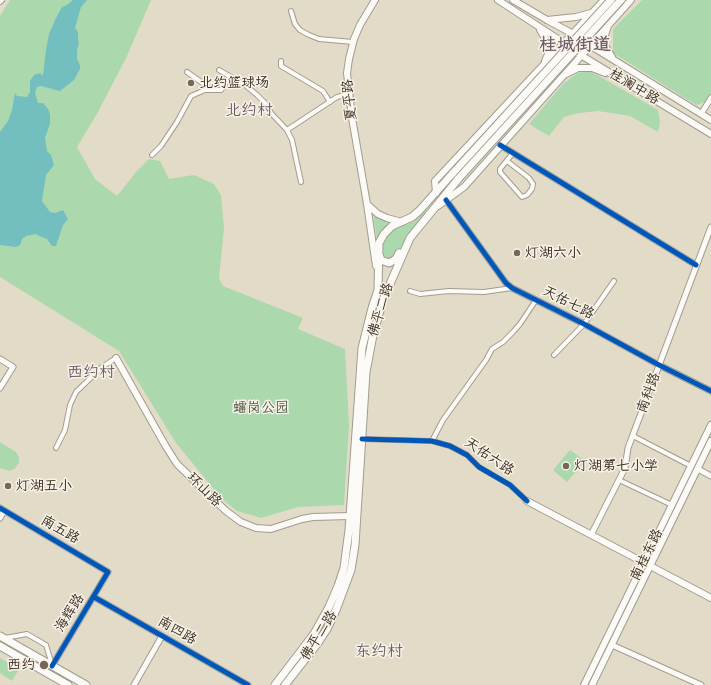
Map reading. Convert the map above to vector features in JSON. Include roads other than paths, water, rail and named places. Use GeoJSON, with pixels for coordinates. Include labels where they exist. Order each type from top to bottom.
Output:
{"type":"FeatureCollection","features":[{"type":"Feature","properties":{"kind":"main road","name":"夏平路"},"geometry":{"type":"LineString","coordinates":[[375,0],[360,25],[353,42],[347,73],[352,118],[376,266],[379,268]]}},
{"type":"Feature","properties":{"kind":"main road","name":"桂澜中路"},"geometry":{"type":"LineString","coordinates":[[493,0],[500,1],[581,55],[711,134]]}},
{"type":"Feature","properties":{"kind":"main road","name":"桂澜中路"},"geometry":{"type":"LineString","coordinates":[[513,0],[573,34],[711,120]]}},
{"type":"Feature","properties":{"kind":"main road"},"geometry":{"type":"LineString","coordinates":[[517,0],[523,6]]}},
{"type":"Feature","properties":{"kind":"main road"},"geometry":{"type":"LineString","coordinates":[[436,193],[436,181],[448,167],[604,0]]}},
{"type":"Feature","properties":{"kind":"main road","name":"佛平二路"},"geometry":{"type":"LineString","coordinates":[[285,685],[327,629],[351,570],[355,545],[366,372],[377,317],[394,272],[410,238],[456,176],[611,0]]}},
{"type":"Feature","properties":{"kind":"main road","name":"佛平二路"},"geometry":{"type":"LineString","coordinates":[[275,685],[314,634],[329,607],[344,568],[362,348],[378,290],[379,243],[384,234],[392,226],[412,217],[447,180],[456,176],[621,0]]}},
{"type":"Feature","properties":{"kind":"main road"},"geometry":{"type":"LineString","coordinates":[[432,210],[464,187],[630,0]]}},
{"type":"Feature","properties":{"kind":"main road"},"geometry":{"type":"LineString","coordinates":[[547,20],[576,17],[593,12]]}},
{"type":"Feature","properties":{"kind":"main road"},"geometry":{"type":"LineString","coordinates":[[593,12],[588,19],[591,25],[598,28],[603,28],[609,23]]}},
{"type":"Feature","properties":{"kind":"main road"},"geometry":{"type":"LineString","coordinates":[[609,23],[604,38],[605,46],[612,58]]}},
{"type":"Feature","properties":{"kind":"main road"},"geometry":{"type":"LineString","coordinates":[[535,24],[542,32],[548,43],[549,52],[544,65]]}},
{"type":"Feature","properties":{"kind":"main road"},"geometry":{"type":"LineString","coordinates":[[559,80],[578,68],[592,68],[616,76]]}},
{"type":"Feature","properties":{"kind":"main road"},"geometry":{"type":"LineString","coordinates":[[532,77],[542,71],[549,74],[552,83],[547,93]]}},
{"type":"Feature","properties":{"kind":"main road"},"geometry":{"type":"LineString","coordinates":[[456,176],[472,142]]}},
{"type":"Feature","properties":{"kind":"main road"},"geometry":{"type":"LineString","coordinates":[[447,180],[448,167]]}},
{"type":"Feature","properties":{"kind":"main road"},"geometry":{"type":"LineString","coordinates":[[367,204],[378,214],[402,222]]}},
{"type":"Feature","properties":{"kind":"main road"},"geometry":{"type":"LineString","coordinates":[[379,254],[382,260],[386,263],[392,262],[396,259],[410,238]]}},
{"type":"Feature","properties":{"kind":"main road","name":"环山路"},"geometry":{"type":"LineString","coordinates":[[116,358],[177,464],[226,511],[241,522],[256,528],[271,530],[302,519],[313,517],[349,516]]}},
{"type":"Feature","properties":{"kind":"main road","name":"南桂东路"},"geometry":{"type":"LineString","coordinates":[[584,685],[711,425]]}},
{"type":"Feature","properties":{"kind":"main road","name":"南桂东路"},"geometry":{"type":"LineString","coordinates":[[592,685],[711,442]]}},
{"type":"Feature","properties":{"kind":"main road","name":"天佑六路"},"geometry":{"type":"LineString","coordinates":[[527,501],[711,598]]}},
{"type":"Feature","properties":{"kind":"main road"},"geometry":{"type":"LineString","coordinates":[[2,637],[86,685]]}},
{"type":"Feature","properties":{"kind":"main road"},"geometry":{"type":"LineString","coordinates":[[0,646],[55,682],[68,685]]}},
{"type":"Feature","properties":{"kind":"street"},"geometry":{"type":"LineString","coordinates":[[291,11],[295,24],[300,30],[309,35],[319,39],[353,42]]}},
{"type":"Feature","properties":{"kind":"street"},"geometry":{"type":"LineString","coordinates":[[281,60],[281,66],[322,91],[330,102]]}},
{"type":"Feature","properties":{"kind":"street"},"geometry":{"type":"LineString","coordinates":[[219,70],[245,85],[258,95],[271,113],[287,130],[292,140],[301,182]]}},
{"type":"Feature","properties":{"kind":"street"},"geometry":{"type":"LineString","coordinates":[[187,72],[211,90]]}},
{"type":"Feature","properties":{"kind":"street"},"geometry":{"type":"LineString","coordinates":[[152,155],[161,146],[177,122],[190,96],[199,91],[221,90],[230,77]]}},
{"type":"Feature","properties":{"kind":"street"},"geometry":{"type":"LineString","coordinates":[[287,130],[338,97],[349,94]]}},
{"type":"Feature","properties":{"kind":"street"},"geometry":{"type":"LineString","coordinates":[[701,114],[711,98]]}},
{"type":"Feature","properties":{"kind":"street"},"geometry":{"type":"LineString","coordinates":[[500,145],[696,266]]}},
{"type":"Feature","properties":{"kind":"street"},"geometry":{"type":"LineString","coordinates":[[507,161],[529,178],[533,184],[532,189],[527,195],[522,197],[500,172],[500,169],[513,152]]}},
{"type":"Feature","properties":{"kind":"street","name":"天佑七路"},"geometry":{"type":"LineString","coordinates":[[446,200],[506,283],[512,288],[711,391]]}},
{"type":"Feature","properties":{"kind":"street","name":"南科路"},"geometry":{"type":"LineString","coordinates":[[591,535],[625,468],[628,448],[711,227]]}},
{"type":"Feature","properties":{"kind":"street"},"geometry":{"type":"LineString","coordinates":[[554,355],[584,324],[614,281]]}},
{"type":"Feature","properties":{"kind":"street"},"geometry":{"type":"LineString","coordinates":[[410,291],[420,294],[449,291],[484,292],[512,288]]}},
{"type":"Feature","properties":{"kind":"street"},"geometry":{"type":"LineString","coordinates":[[432,441],[446,415],[492,349],[503,342],[513,332],[536,300]]}},
{"type":"Feature","properties":{"kind":"street"},"geometry":{"type":"LineString","coordinates":[[56,448],[65,430],[70,405],[76,392],[102,367],[116,358]]}},
{"type":"Feature","properties":{"kind":"street"},"geometry":{"type":"LineString","coordinates":[[0,359],[13,367],[0,388]]}},
{"type":"Feature","properties":{"kind":"street"},"geometry":{"type":"LineString","coordinates":[[633,436],[691,466]]}},
{"type":"Feature","properties":{"kind":"street","name":"天佑六路"},"geometry":{"type":"LineString","coordinates":[[362,438],[432,441],[450,446],[467,455],[479,467],[510,485],[527,501]]}},
{"type":"Feature","properties":{"kind":"street"},"geometry":{"type":"LineString","coordinates":[[698,469],[711,476]]}},
{"type":"Feature","properties":{"kind":"street"},"geometry":{"type":"LineString","coordinates":[[619,480],[672,505]]}},
{"type":"Feature","properties":{"kind":"street"},"geometry":{"type":"LineString","coordinates":[[0,518],[2,509]]}},
{"type":"Feature","properties":{"kind":"street","name":"南五路"},"geometry":{"type":"LineString","coordinates":[[2,509],[108,572]]}},
{"type":"Feature","properties":{"kind":"street","name":"海辉路"},"geometry":{"type":"LineString","coordinates":[[52,666],[108,572]]}},
{"type":"Feature","properties":{"kind":"street","name":"南四路"},"geometry":{"type":"LineString","coordinates":[[94,597],[248,685]]}},
{"type":"Feature","properties":{"kind":"street"},"geometry":{"type":"LineString","coordinates":[[2,637],[27,634],[46,645],[52,666]]}},
{"type":"Feature","properties":{"kind":"street"},"geometry":{"type":"LineString","coordinates":[[134,685],[162,636]]}},
{"type":"Feature","properties":{"kind":"street"},"geometry":{"type":"LineString","coordinates":[[612,645],[702,685]]}},
{"type":"Feature","properties":{"kind":"water"},"geometry":{"type":"Polygon","coordinates":[[[73,0],[87,0],[81,7],[75,28],[78,32],[79,43],[77,59],[80,69],[74,80],[60,91],[41,86],[37,87],[35,93],[38,103],[43,103],[50,114],[50,124],[45,138],[47,151],[51,155],[54,165],[46,175],[42,201],[50,212],[55,213],[63,210],[68,219],[63,225],[56,246],[52,246],[47,239],[35,234],[26,236],[22,239],[20,245],[16,247],[0,245],[0,132],[8,121],[12,110],[15,93],[17,96],[27,97],[30,92],[30,81],[34,75],[41,73],[41,75],[43,75],[49,34],[62,7],[73,0]]]}},
{"type":"Feature","properties":{"kind":"place","name":"北约篮球场"},"geometry":{"type":"Point","coordinates":[191,83]}},
{"type":"Feature","properties":{"kind":"place","name":"灯湖六小"},"geometry":{"type":"Point","coordinates":[517,253]}},
{"type":"Feature","properties":{"kind":"place","name":"灯湖第七小学"},"geometry":{"type":"Point","coordinates":[566,466]}},
{"type":"Feature","properties":{"kind":"place","name":"灯湖五小"},"geometry":{"type":"Point","coordinates":[8,486]}},
{"type":"Feature","properties":{"kind":"place","name":"西约"},"geometry":{"type":"Point","coordinates":[44,665]}},
{"type":"Feature","properties":{"kind":"district","name":"桂城街道"},"geometry":{"type":"Point","coordinates":[575,45]}},
{"type":"Feature","properties":{"kind":"district","name":"北约村"},"geometry":{"type":"Point","coordinates":[249,111]}},
{"type":"Feature","properties":{"kind":"district","name":"西约村"},"geometry":{"type":"Point","coordinates":[91,373]}},
{"type":"Feature","properties":{"kind":"district","name":"东约村"},"geometry":{"type":"Point","coordinates":[379,652]}},
{"type":"Feature","properties":{"kind":"park label","name":"𧒽岗公园"},"geometry":{"type":"Point","coordinates":[261,408]}}]}
